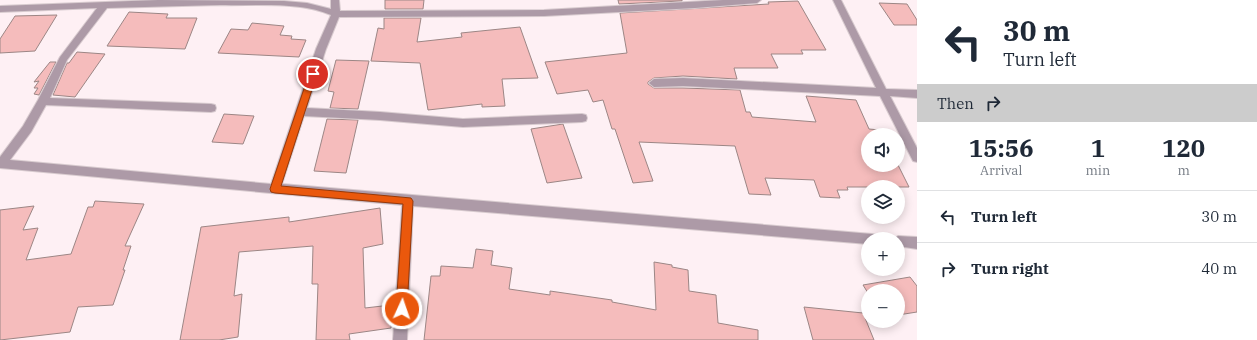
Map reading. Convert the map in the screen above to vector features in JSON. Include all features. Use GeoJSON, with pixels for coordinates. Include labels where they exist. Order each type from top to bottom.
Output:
{"type":"FeatureCollection","features":[{"type":"Feature","properties":{"kind":"street"},"geometry":{"type":"LineString","coordinates":[[275,189],[321,49],[336,14],[335,0]]}},
{"type":"Feature","properties":{"kind":"street"},"geometry":{"type":"LineString","coordinates":[[0,9],[217,2],[272,3],[327,8],[336,14],[544,13],[695,5],[757,0]]}},
{"type":"Feature","properties":{"kind":"street"},"geometry":{"type":"LineString","coordinates":[[837,0],[867,62],[917,158]]}},
{"type":"Feature","properties":{"kind":"street"},"geometry":{"type":"LineString","coordinates":[[0,164],[27,129],[43,102],[63,59],[104,5]]}},
{"type":"Feature","properties":{"kind":"street"},"geometry":{"type":"LineString","coordinates":[[654,83],[683,82],[917,94]]}},
{"type":"Feature","properties":{"kind":"street"},"geometry":{"type":"LineString","coordinates":[[43,102],[212,108]]}},
{"type":"Feature","properties":{"kind":"street"},"geometry":{"type":"LineString","coordinates":[[301,112],[380,116],[462,123],[582,118]]}},
{"type":"Feature","properties":{"kind":"street"},"geometry":{"type":"LineString","coordinates":[[0,164],[408,201],[861,238]]}},
{"type":"Feature","properties":{"kind":"street"},"geometry":{"type":"LineString","coordinates":[[400,340],[408,201]]}},
{"type":"Feature","properties":{"kind":"street"},"geometry":{"type":"LineString","coordinates":[[905,242],[917,243]]}},
{"type":"Feature","properties":{"kind":"building"},"geometry":{"type":"Polygon","coordinates":[[[385,0],[424,0],[423,9],[385,9],[385,0]]]}},
{"type":"Feature","properties":{"kind":"building"},"geometry":{"type":"Polygon","coordinates":[[[618,0],[682,0],[682,1],[619,4],[618,0]]]}},
{"type":"Feature","properties":{"kind":"building"},"geometry":{"type":"Polygon","coordinates":[[[798,1],[826,50],[801,50],[803,54],[771,54],[778,68],[734,68],[737,79],[683,76],[654,78],[648,82],[648,84],[654,88],[740,90],[746,112],[750,112],[752,117],[816,122],[806,96],[856,100],[869,128],[861,128],[861,172],[902,172],[909,187],[905,187],[905,180],[861,180],[861,187],[847,187],[848,190],[837,190],[840,198],[820,197],[814,180],[765,178],[771,195],[749,194],[735,146],[639,142],[653,181],[633,183],[615,129],[612,129],[603,100],[593,102],[588,90],[557,94],[545,62],[627,53],[620,13],[769,4],[768,2],[798,1]]]}},
{"type":"Feature","properties":{"kind":"building"},"geometry":{"type":"Polygon","coordinates":[[[879,3],[907,4],[917,20],[917,25],[894,25],[879,3]]]}},
{"type":"Feature","properties":{"kind":"building"},"geometry":{"type":"Polygon","coordinates":[[[129,12],[168,14],[166,18],[197,18],[185,49],[107,46],[129,12]]]}},
{"type":"Feature","properties":{"kind":"building"},"geometry":{"type":"Polygon","coordinates":[[[57,15],[35,51],[0,53],[0,39],[15,16],[57,15]]]}},
{"type":"Feature","properties":{"kind":"building"},"geometry":{"type":"Polygon","coordinates":[[[384,18],[421,18],[417,42],[462,37],[461,33],[520,27],[538,78],[502,79],[505,106],[482,107],[482,104],[428,110],[420,63],[371,61],[378,28],[384,29],[384,18]]]}},
{"type":"Feature","properties":{"kind":"building"},"geometry":{"type":"Polygon","coordinates":[[[252,23],[284,26],[280,35],[292,36],[291,39],[306,40],[299,57],[218,53],[231,29],[248,30],[252,23]]]}},
{"type":"Feature","properties":{"kind":"building"},"geometry":{"type":"Polygon","coordinates":[[[77,52],[105,54],[75,97],[53,95],[67,63],[69,63],[77,52]]]}},
{"type":"Feature","properties":{"kind":"building"},"geometry":{"type":"Polygon","coordinates":[[[336,60],[369,61],[358,109],[330,108],[334,92],[328,91],[336,60]]]}},
{"type":"Feature","properties":{"kind":"building"},"geometry":{"type":"Polygon","coordinates":[[[50,62],[56,62],[39,95],[34,94],[38,88],[34,88],[39,81],[34,82],[50,62]]]}},
{"type":"Feature","properties":{"kind":"building"},"geometry":{"type":"Polygon","coordinates":[[[224,114],[254,116],[243,144],[212,142],[224,114]]]}},
{"type":"Feature","properties":{"kind":"building"},"geometry":{"type":"Polygon","coordinates":[[[327,119],[358,120],[346,173],[314,171],[327,119]]]}},
{"type":"Feature","properties":{"kind":"building"},"geometry":{"type":"Polygon","coordinates":[[[563,124],[582,178],[547,183],[531,129],[563,124]]]}},
{"type":"Feature","properties":{"kind":"building"},"geometry":{"type":"Polygon","coordinates":[[[95,201],[144,204],[125,246],[131,246],[123,270],[125,270],[113,305],[78,307],[70,332],[0,340],[0,210],[34,206],[23,230],[38,228],[26,260],[71,254],[88,207],[93,207],[95,201]]]}},
{"type":"Feature","properties":{"kind":"building"},"geometry":{"type":"Polygon","coordinates":[[[380,208],[383,244],[363,248],[365,308],[391,305],[391,328],[349,334],[350,340],[316,340],[318,284],[312,284],[313,246],[239,252],[234,296],[242,294],[238,337],[219,340],[180,340],[201,227],[289,217],[289,222],[380,208]]]}},
{"type":"Feature","properties":{"kind":"building"},"geometry":{"type":"Polygon","coordinates":[[[476,249],[493,251],[491,265],[512,268],[509,289],[550,295],[550,291],[612,300],[612,302],[656,310],[654,262],[672,265],[672,267],[688,270],[689,291],[716,295],[718,323],[758,330],[758,340],[424,340],[431,276],[440,276],[441,266],[473,268],[476,249]]]}},
{"type":"Feature","properties":{"kind":"building"},"geometry":{"type":"Polygon","coordinates":[[[910,277],[917,286],[917,312],[905,314],[905,284],[869,284],[910,277]]]}},
{"type":"Feature","properties":{"kind":"building"},"geometry":{"type":"Polygon","coordinates":[[[804,307],[861,313],[861,328],[869,328],[874,340],[813,340],[804,307]]]}},
{"type":"Feature","properties":{"kind":"route"},"geometry":{"type":"LineString","coordinates":[[313,74],[275,189],[408,201],[402,309]]}}]}
